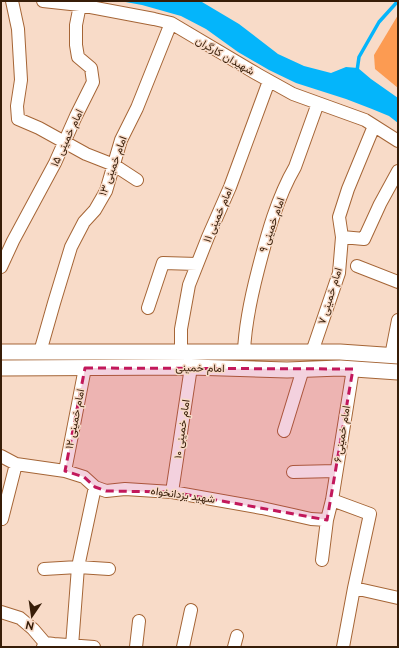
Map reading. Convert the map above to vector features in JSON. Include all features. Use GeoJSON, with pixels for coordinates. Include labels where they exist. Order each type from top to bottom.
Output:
{"type":"FeatureCollection","features":[{"type":"Feature","properties":{"kind":"main road","name":"امام خمینی"},"geometry":{"type":"LineString","coordinates":[[1,352],[340,352],[395,356]]}},
{"type":"Feature","properties":{"kind":"main road"},"geometry":{"type":"LineString","coordinates":[[286,352],[287,370]]}},
{"type":"Feature","properties":{"kind":"main road","name":"امام خمینی"},"geometry":{"type":"LineString","coordinates":[[1,368],[191,367],[287,370],[340,368],[398,372]]}},
{"type":"Feature","properties":{"kind":"street"},"geometry":{"type":"LineString","coordinates":[[12,1],[18,29],[20,80],[17,106],[18,119],[39,128],[86,154],[114,165],[137,180]]}},
{"type":"Feature","properties":{"kind":"street","name":"شهیدان کارگران"},"geometry":{"type":"LineString","coordinates":[[43,1],[80,5],[154,19],[171,24],[293,94],[365,120],[398,141]]}},
{"type":"Feature","properties":{"kind":"street","name":"امام خمینی ۱۵"},"geometry":{"type":"LineString","coordinates":[[1,267],[13,241],[55,163],[93,82],[91,68],[78,57],[76,45],[76,25],[80,5]]}},
{"type":"Feature","properties":{"kind":"street","name":"امام خمینی ۱۳"},"geometry":{"type":"LineString","coordinates":[[40,352],[71,247],[84,222],[95,210],[106,191],[121,140],[137,108],[171,24]]}},
{"type":"Feature","properties":{"kind":"street","name":"امام خمینی ۱۱"},"geometry":{"type":"LineString","coordinates":[[181,352],[181,329],[190,285],[208,237],[230,187],[269,81]]}},
{"type":"Feature","properties":{"kind":"street","name":"امام خمینی ۹"},"geometry":{"type":"LineString","coordinates":[[244,352],[247,318],[265,241],[289,176],[295,167],[318,103]]}},
{"type":"Feature","properties":{"kind":"street","name":"امام خمینی ۷"},"geometry":{"type":"LineString","coordinates":[[312,352],[339,273],[342,237],[339,217],[348,189],[374,126]]}},
{"type":"Feature","properties":{"kind":"street"},"geometry":{"type":"LineString","coordinates":[[342,237],[364,239],[380,204],[398,171]]}},
{"type":"Feature","properties":{"kind":"street"},"geometry":{"type":"LineString","coordinates":[[148,308],[163,263],[197,264]]}},
{"type":"Feature","properties":{"kind":"street"},"geometry":{"type":"LineString","coordinates":[[357,266],[398,282]]}},
{"type":"Feature","properties":{"kind":"street"},"geometry":{"type":"LineString","coordinates":[[395,356],[398,320]]}},
{"type":"Feature","properties":{"kind":"street","name":"امام خمینی ۱۰"},"geometry":{"type":"LineString","coordinates":[[172,492],[191,367]]}},
{"type":"Feature","properties":{"kind":"street","name":"امام خمینی ۱۲"},"geometry":{"type":"LineString","coordinates":[[65,471],[85,368]]}},
{"type":"Feature","properties":{"kind":"street"},"geometry":{"type":"LineString","coordinates":[[284,431],[303,369]]}},
{"type":"Feature","properties":{"kind":"street","name":"امام خمینی ۶"},"geometry":{"type":"LineString","coordinates":[[332,500],[353,369]]}},
{"type":"Feature","properties":{"kind":"street","name":"شهید یزدانخواه"},"geometry":{"type":"LineString","coordinates":[[1,456],[16,464],[65,471],[84,477],[95,487],[106,491],[125,489],[172,492],[262,508],[311,519],[328,520]]}},
{"type":"Feature","properties":{"kind":"street"},"geometry":{"type":"LineString","coordinates":[[2,519],[16,464]]}},
{"type":"Feature","properties":{"kind":"street"},"geometry":{"type":"LineString","coordinates":[[294,472],[336,471]]}},
{"type":"Feature","properties":{"kind":"street"},"geometry":{"type":"LineString","coordinates":[[72,646],[78,567],[95,487]]}},
{"type":"Feature","properties":{"kind":"street"},"geometry":{"type":"LineString","coordinates":[[322,560],[332,500],[370,514],[343,647]]}},
{"type":"Feature","properties":{"kind":"street"},"geometry":{"type":"LineString","coordinates":[[44,569],[78,567],[109,569]]}},
{"type":"Feature","properties":{"kind":"street"},"geometry":{"type":"LineString","coordinates":[[354,588],[398,598]]}},
{"type":"Feature","properties":{"kind":"street"},"geometry":{"type":"LineString","coordinates":[[183,647],[191,610]]}},
{"type":"Feature","properties":{"kind":"street"},"geometry":{"type":"LineString","coordinates":[[1,612],[20,618],[33,629],[44,645],[54,644],[94,647]]}},
{"type":"Feature","properties":{"kind":"street"},"geometry":{"type":"LineString","coordinates":[[136,647],[139,621]]}},
{"type":"Feature","properties":{"kind":"highlighted area"},"geometry":{"type":"Polygon","coordinates":[[[85,368],[353,369],[327,520],[172,492],[106,491],[95,487],[84,477],[65,471],[85,368]]]}},
{"type":"Feature","properties":{"kind":"shaded area"},"geometry":{"type":"Polygon","coordinates":[[[398,15],[398,88],[375,69],[374,55],[398,15]]]}},
{"type":"Feature","properties":{"kind":"water"},"geometry":{"type":"Polygon","coordinates":[[[120,1],[202,2],[239,24],[278,54],[304,66],[331,73],[346,67],[358,68],[398,98],[398,123],[389,116],[372,109],[296,83],[269,70],[238,52],[206,29],[181,16],[142,5],[120,1]]]}},
{"type":"Feature","properties":{"kind":"waterway"},"geometry":{"type":"LineString","coordinates":[[357,71],[359,57],[379,22],[398,1]]}}]}
